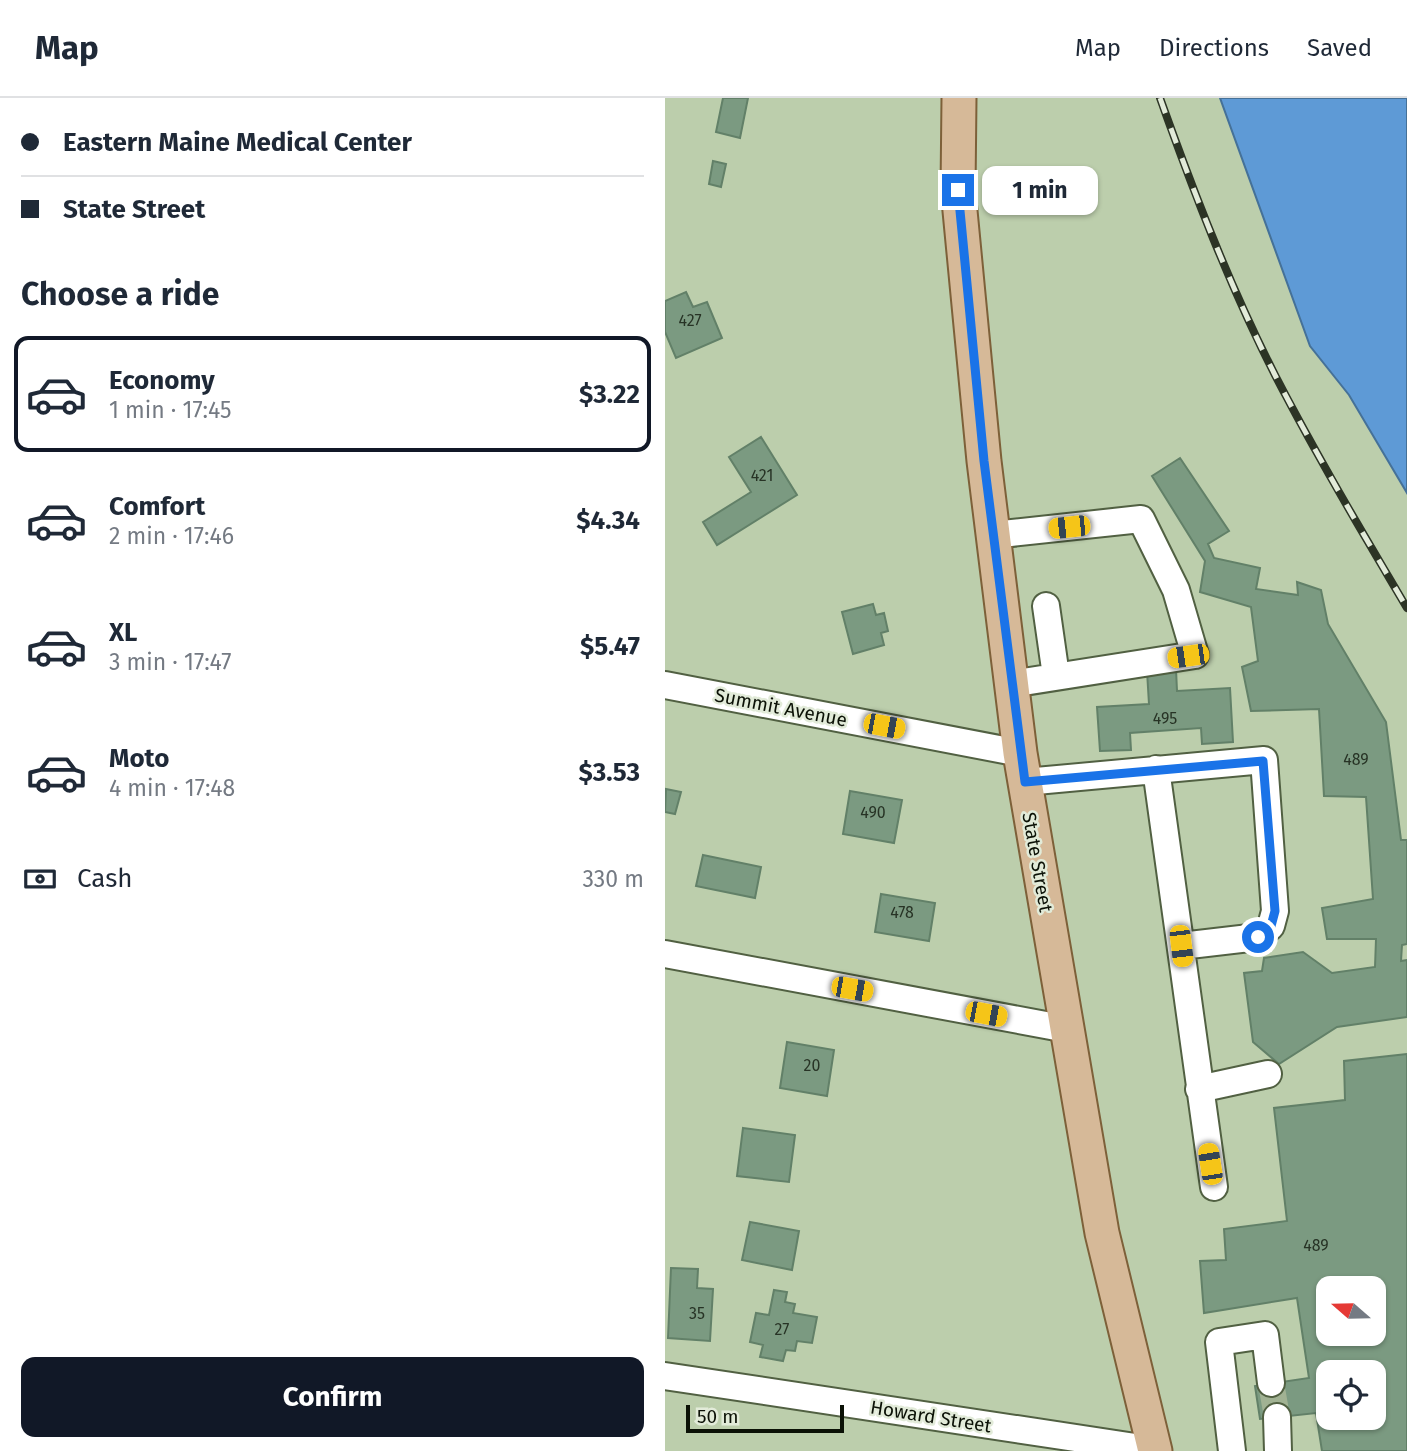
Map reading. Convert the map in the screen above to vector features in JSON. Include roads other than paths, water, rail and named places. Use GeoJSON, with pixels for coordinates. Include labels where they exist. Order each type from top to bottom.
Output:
{"type":"FeatureCollection","features":[{"type":"Feature","properties":{"kind":"main road","name":"State Street"},"geometry":{"type":"LineString","coordinates":[[958,98],[958,190],[993,535],[1022,767],[1102,1233],[1155,1451]]}},
{"type":"Feature","properties":{"kind":"street"},"geometry":{"type":"LineString","coordinates":[[993,535],[1141,520],[1176,590],[1195,655],[1011,684]]}},
{"type":"Feature","properties":{"kind":"street"},"geometry":{"type":"LineString","coordinates":[[1046,606],[1056,676]]}},
{"type":"Feature","properties":{"kind":"street","name":"Summit Avenue"},"geometry":{"type":"LineString","coordinates":[[665,685],[1022,767],[1156,769],[1263,761],[1275,911],[1271,926],[1258,937],[1181,946]]}},
{"type":"Feature","properties":{"kind":"street"},"geometry":{"type":"LineString","coordinates":[[1156,769],[1214,1187]]}},
{"type":"Feature","properties":{"kind":"street"},"geometry":{"type":"LineString","coordinates":[[665,954],[1067,1030]]}},
{"type":"Feature","properties":{"kind":"street"},"geometry":{"type":"LineString","coordinates":[[1199,1089],[1268,1074]]}},
{"type":"Feature","properties":{"kind":"street"},"geometry":{"type":"LineString","coordinates":[[1232,1451],[1219,1342],[1265,1335],[1271,1383]]}},
{"type":"Feature","properties":{"kind":"street","name":"Howard Street"},"geometry":{"type":"LineString","coordinates":[[665,1376],[1155,1451]]}},
{"type":"Feature","properties":{"kind":"street"},"geometry":{"type":"LineString","coordinates":[[1277,1417],[1278,1451]]}},
{"type":"Feature","properties":{"kind":"water"},"geometry":{"type":"Polygon","coordinates":[[[1220,98],[1407,98],[1407,493],[1349,395],[1310,346],[1220,98]]]}},
{"type":"Feature","properties":{"kind":"tunnel"},"geometry":{"type":"LineString","coordinates":[[1271,1383],[1277,1417]]}},
{"type":"Feature","properties":{"kind":"railway"},"geometry":{"type":"LineString","coordinates":[[1160,98],[1213,239],[1259,343],[1324,465],[1407,608]]}}]}
